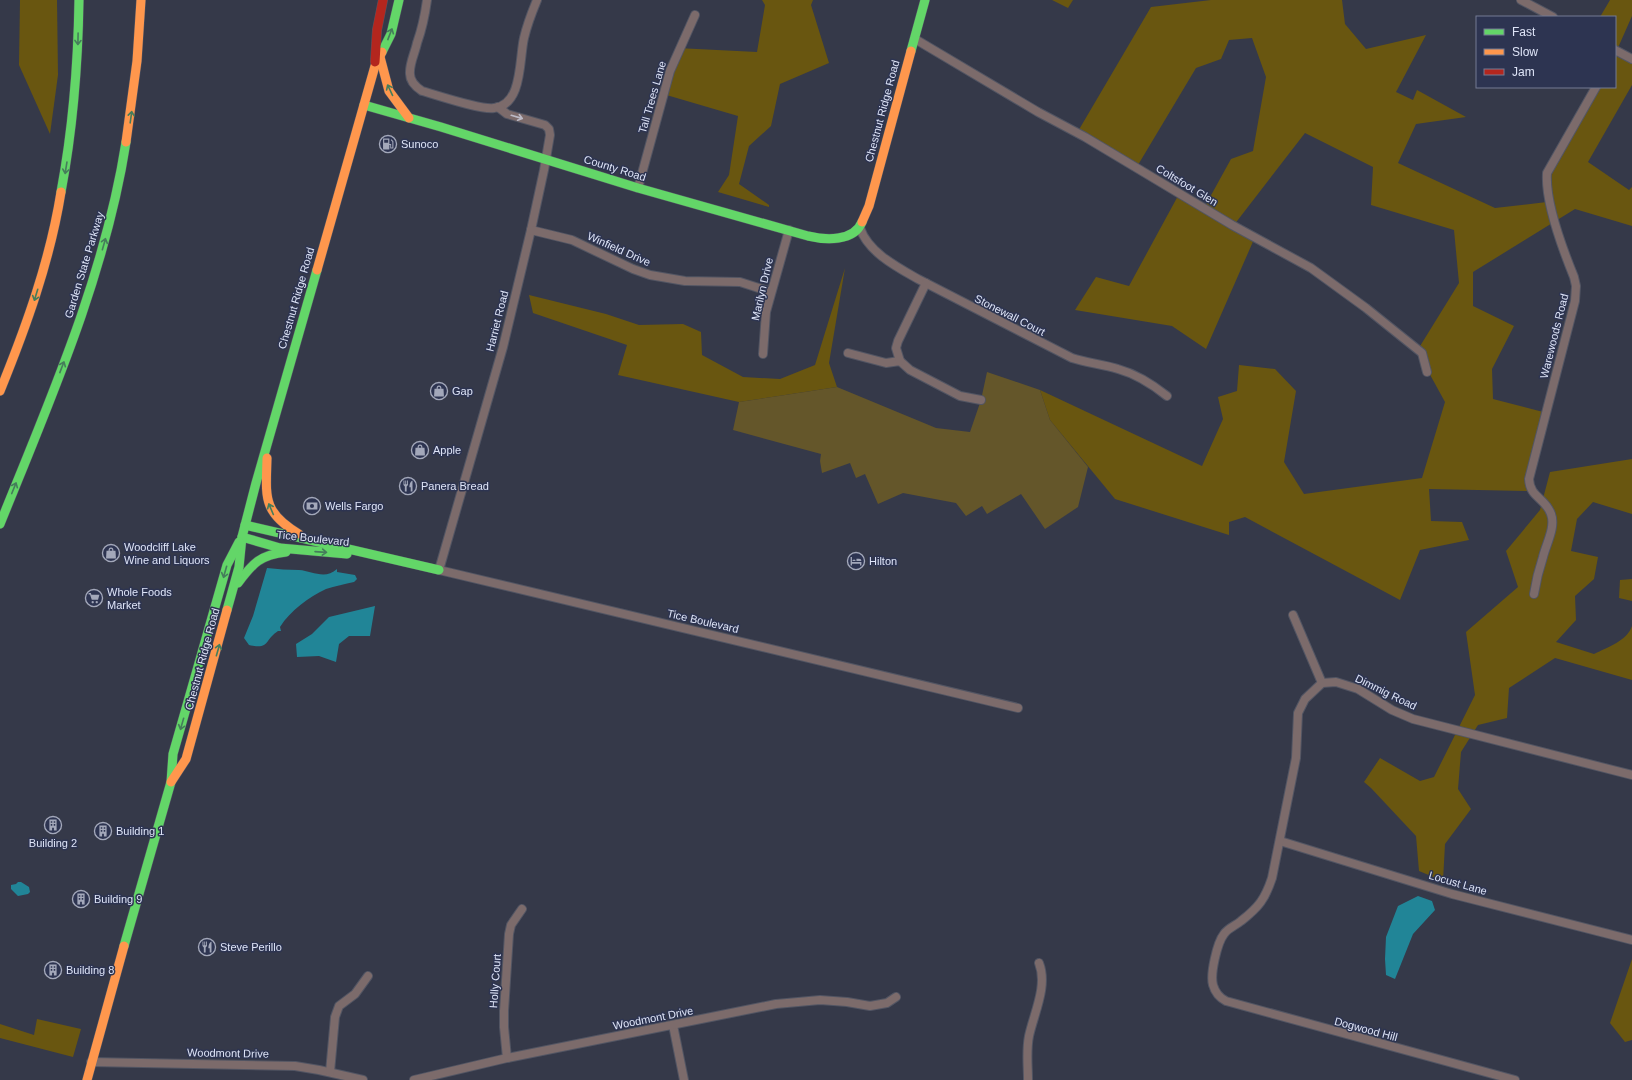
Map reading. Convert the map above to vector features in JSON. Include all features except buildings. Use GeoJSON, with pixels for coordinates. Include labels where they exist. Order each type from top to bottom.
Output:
{"type":"FeatureCollection","features":[{"type":"Feature","properties":{"kind":"main road"},"geometry":{"type":"LineString","coordinates":[[0,391],[22,338],[37,292],[46,260],[64,180],[75,99],[78,57],[79,0]]}},
{"type":"Feature","properties":{"kind":"main road","name":"Garden State Parkway"},"geometry":{"type":"LineString","coordinates":[[0,524],[80,320],[105,242],[122,168],[130,121],[136,74],[141,0]]}},
{"type":"Feature","properties":{"kind":"main road","name":"Chestnut Ridge Road"},"geometry":{"type":"LineString","coordinates":[[172,782],[186,759],[192,742],[234,588],[239,567],[242,537],[245,525],[375,66],[377,30],[383,0]]}},
{"type":"Feature","properties":{"kind":"main road","name":"Chestnut Ridge Road"},"geometry":{"type":"LineString","coordinates":[[375,66],[391,34],[399,0]]}},
{"type":"Feature","properties":{"kind":"main road","name":"Chestnut Ridge Road"},"geometry":{"type":"LineString","coordinates":[[860,228],[872,197],[925,0]]}},
{"type":"Feature","properties":{"kind":"main road"},"geometry":{"type":"LineString","coordinates":[[380,57],[389,91],[409,118]]}},
{"type":"Feature","properties":{"kind":"main road","name":"County Road"},"geometry":{"type":"LineString","coordinates":[[364,105],[638,188],[789,230],[828,239],[844,236],[860,228]]}},
{"type":"Feature","properties":{"kind":"main road"},"geometry":{"type":"LineString","coordinates":[[267,446],[267,497],[271,511],[276,519],[284,526],[312,541]]}},
{"type":"Feature","properties":{"kind":"main road","name":"Tice Boulevard"},"geometry":{"type":"LineString","coordinates":[[245,525],[439,570]]}},
{"type":"Feature","properties":{"kind":"main road","name":"Chestnut Ridge Road"},"geometry":{"type":"LineString","coordinates":[[87,1080],[172,782],[173,754],[227,565],[242,537]]}},
{"type":"Feature","properties":{"kind":"main road","name":"Tice Boulevard"},"geometry":{"type":"LineString","coordinates":[[242,537],[264,544],[306,551],[383,556]]}},
{"type":"Feature","properties":{"kind":"main road"},"geometry":{"type":"LineString","coordinates":[[234,588],[251,564],[261,557],[275,553],[306,551]]}},
{"type":"Feature","properties":{"kind":"street"},"geometry":{"type":"LineString","coordinates":[[427,0],[422,27],[410,68],[412,82],[416,87],[425,92],[483,108],[498,107],[510,100],[516,88],[524,38],[537,0]]}},
{"type":"Feature","properties":{"kind":"street"},"geometry":{"type":"LineString","coordinates":[[1521,0],[1551,16]]}},
{"type":"Feature","properties":{"kind":"street","name":"Tall Trees Lane"},"geometry":{"type":"LineString","coordinates":[[638,188],[670,71],[696,15]]}},
{"type":"Feature","properties":{"kind":"street","name":"Coltsfoot Glen"},"geometry":{"type":"LineString","coordinates":[[914,39],[1038,112],[1085,137],[1232,225],[1311,268],[1366,308],[1422,353],[1428,372]]}},
{"type":"Feature","properties":{"kind":"street"},"geometry":{"type":"LineString","coordinates":[[1616,51],[1632,59]]}},
{"type":"Feature","properties":{"kind":"street","name":"Warewoods Road"},"geometry":{"type":"LineString","coordinates":[[1534,594],[1543,555],[1551,530],[1552,516],[1546,504],[1532,491],[1529,479],[1575,301],[1576,286],[1550,204],[1547,188],[1547,173],[1595,88]]}},
{"type":"Feature","properties":{"kind":"street","name":"Harriet Road"},"geometry":{"type":"LineString","coordinates":[[439,570],[502,347],[531,230],[550,135],[547,127],[507,114],[498,107]]}},
{"type":"Feature","properties":{"kind":"street","name":"Stonewall Court"},"geometry":{"type":"LineString","coordinates":[[860,228],[866,242],[900,268],[926,283],[1072,358],[1091,364],[1118,369],[1132,374],[1146,381],[1167,396]]}},
{"type":"Feature","properties":{"kind":"street","name":"Winfield Drive"},"geometry":{"type":"LineString","coordinates":[[531,230],[572,240],[633,269],[650,275],[685,281],[740,282],[771,292]]}},
{"type":"Feature","properties":{"kind":"street","name":"Marilyn Drive"},"geometry":{"type":"LineString","coordinates":[[763,354],[765,321],[771,292],[789,230]]}},
{"type":"Feature","properties":{"kind":"street"},"geometry":{"type":"LineString","coordinates":[[926,283],[898,341],[896,348],[900,361],[910,370],[960,396],[982,400]]}},
{"type":"Feature","properties":{"kind":"street"},"geometry":{"type":"LineString","coordinates":[[848,353],[886,363],[900,361]]}},
{"type":"Feature","properties":{"kind":"street","name":"Tice Boulevard"},"geometry":{"type":"LineString","coordinates":[[439,570],[1018,708]]}},
{"type":"Feature","properties":{"kind":"street"},"geometry":{"type":"LineString","coordinates":[[1280,841],[1296,758],[1298,713],[1305,699],[1322,683],[1293,616]]}},
{"type":"Feature","properties":{"kind":"street","name":"Dimmig Road"},"geometry":{"type":"LineString","coordinates":[[1322,683],[1336,682],[1348,685],[1358,689],[1392,710],[1413,718],[1632,775]]}},
{"type":"Feature","properties":{"kind":"street","name":"Locust Lane"},"geometry":{"type":"LineString","coordinates":[[1280,841],[1452,894],[1632,940]]}},
{"type":"Feature","properties":{"kind":"street","name":"Dogwood Hill"},"geometry":{"type":"LineString","coordinates":[[1280,841],[1272,878],[1266,896],[1255,910],[1228,929],[1220,940],[1212,979],[1215,991],[1219,996],[1226,1001],[1515,1080]]}},
{"type":"Feature","properties":{"kind":"street","name":"Holly Court"},"geometry":{"type":"LineString","coordinates":[[507,1058],[504,1011],[509,934],[511,925],[522,909]]}},
{"type":"Feature","properties":{"kind":"street"},"geometry":{"type":"LineString","coordinates":[[1028,1080],[1029,1037],[1042,985],[1042,976],[1039,963]]}},
{"type":"Feature","properties":{"kind":"street"},"geometry":{"type":"LineString","coordinates":[[330,1072],[335,1017],[339,1006],[355,994],[368,976]]}},
{"type":"Feature","properties":{"kind":"street","name":"Woodmont Drive"},"geometry":{"type":"LineString","coordinates":[[414,1080],[507,1058],[791,1002],[820,1000],[847,1002],[870,1006],[887,1003],[896,997]]}},
{"type":"Feature","properties":{"kind":"street"},"geometry":{"type":"LineString","coordinates":[[674,1025],[684,1080]]}},
{"type":"Feature","properties":{"kind":"street","name":"Woodmont Drive"},"geometry":{"type":"LineString","coordinates":[[91,1062],[295,1066],[330,1072],[340,1078],[363,1080]]}},
{"type":"Feature","properties":{"kind":"shaded area"},"geometry":{"type":"Polygon","coordinates":[[[20,0],[57,0],[58,75],[50,134],[19,65],[20,0]]]}},
{"type":"Feature","properties":{"kind":"shaded area"},"geometry":{"type":"Polygon","coordinates":[[[762,0],[813,0],[811,5],[829,63],[780,84],[771,126],[749,146],[739,184],[769,205],[769,207],[718,192],[729,175],[738,116],[663,94],[677,48],[757,52],[765,5],[762,0]]]}},
{"type":"Feature","properties":{"kind":"shaded area"},"geometry":{"type":"Polygon","coordinates":[[[1052,0],[1073,0],[1068,8],[1052,0]]]}},
{"type":"Feature","properties":{"kind":"shaded area"},"geometry":{"type":"Polygon","coordinates":[[[1211,0],[1342,0],[1345,24],[1366,49],[1426,35],[1396,92],[1413,100],[1417,90],[1466,117],[1416,124],[1398,163],[1495,208],[1547,202],[1550,163],[1591,88],[1616,88],[1616,16],[1601,16],[1610,0],[1632,0],[1632,16],[1617,50],[1632,58],[1632,85],[1588,162],[1629,190],[1632,187],[1632,226],[1575,209],[1473,272],[1473,306],[1514,326],[1492,369],[1493,399],[1547,413],[1528,491],[1429,489],[1431,521],[1462,522],[1469,540],[1420,550],[1400,600],[1245,517],[1229,522],[1229,535],[1115,499],[1050,420],[1040,390],[1202,466],[1223,419],[1218,397],[1237,391],[1239,365],[1275,369],[1296,391],[1284,462],[1304,494],[1422,478],[1445,402],[1417,351],[1459,283],[1454,230],[1371,205],[1373,167],[1305,133],[1234,225],[1255,237],[1206,349],[1172,326],[1075,310],[1096,277],[1129,286],[1179,194],[1204,208],[1231,159],[1253,151],[1266,77],[1252,38],[1229,40],[1221,59],[1196,68],[1135,170],[1077,133],[1151,7],[1211,0]]]}},
{"type":"Feature","properties":{"kind":"shaded area"},"geometry":{"type":"Polygon","coordinates":[[[845,268],[829,363],[837,387],[739,402],[618,375],[627,345],[533,313],[529,295],[606,314],[639,325],[683,324],[701,332],[702,355],[743,377],[780,379],[815,365],[845,268]]]}},
{"type":"Feature","properties":{"kind":"shaded area"},"geometry":{"type":"Polygon","coordinates":[[[987,372],[1040,390],[1050,420],[1088,467],[1078,507],[1045,529],[1021,494],[987,514],[982,506],[966,516],[956,503],[903,493],[878,504],[865,474],[856,478],[850,463],[822,473],[820,461],[821,454],[733,430],[739,402],[837,387],[936,428],[970,432],[981,400],[987,372]]]}},
{"type":"Feature","properties":{"kind":"shaded area"},"geometry":{"type":"Polygon","coordinates":[[[1632,459],[1632,514],[1593,502],[1577,519],[1571,551],[1598,557],[1594,579],[1575,596],[1576,620],[1556,642],[1594,654],[1621,640],[1630,631],[1632,626],[1632,680],[1555,658],[1509,688],[1507,718],[1478,725],[1461,752],[1458,789],[1471,809],[1445,844],[1443,881],[1419,871],[1416,836],[1364,782],[1380,758],[1420,781],[1434,777],[1475,695],[1466,632],[1518,587],[1506,551],[1540,510],[1550,472],[1632,459]]]}},
{"type":"Feature","properties":{"kind":"shaded area"},"geometry":{"type":"Polygon","coordinates":[[[1632,579],[1632,601],[1619,598],[1620,580],[1632,579]]]}},
{"type":"Feature","properties":{"kind":"shaded area"},"geometry":{"type":"Polygon","coordinates":[[[1632,959],[1632,1040],[1625,1042],[1610,1023],[1632,959]]]}},
{"type":"Feature","properties":{"kind":"shaded area"},"geometry":{"type":"Polygon","coordinates":[[[37,1019],[81,1029],[73,1057],[0,1038],[0,1024],[34,1035],[37,1019]]]}},
{"type":"Feature","properties":{"kind":"water"},"geometry":{"type":"Polygon","coordinates":[[[267,568],[299,570],[318,574],[328,574],[337,569],[337,572],[355,575],[357,579],[354,582],[326,589],[313,596],[289,615],[280,627],[281,631],[274,634],[264,645],[249,645],[244,638],[253,616],[267,568]]]}},
{"type":"Feature","properties":{"kind":"water"},"geometry":{"type":"Polygon","coordinates":[[[375,606],[370,636],[349,636],[339,644],[336,662],[319,656],[297,657],[296,644],[312,634],[329,617],[375,606]]]}},
{"type":"Feature","properties":{"kind":"water"},"geometry":{"type":"Polygon","coordinates":[[[21,882],[29,887],[30,892],[28,894],[18,896],[11,889],[11,885],[21,882]]]}},
{"type":"Feature","properties":{"kind":"water"},"geometry":{"type":"Polygon","coordinates":[[[1418,896],[1432,901],[1435,910],[1413,934],[1395,979],[1386,975],[1386,937],[1398,906],[1418,896]]]}},
{"type":"Feature","properties":{"kind":"traffic: fast"},"geometry":{"type":"LineString","coordinates":[[61,192],[69,144],[74,96],[79,0]]}},
{"type":"Feature","properties":{"kind":"traffic: fast"},"geometry":{"type":"LineString","coordinates":[[382,52],[391,34],[399,0]]}},
{"type":"Feature","properties":{"kind":"traffic: fast"},"geometry":{"type":"LineString","coordinates":[[911,51],[925,0]]}},
{"type":"Feature","properties":{"kind":"traffic: fast"},"geometry":{"type":"LineString","coordinates":[[364,105],[441,127],[638,188],[808,236],[830,239],[846,236],[858,229],[862,222]]}},
{"type":"Feature","properties":{"kind":"traffic: fast"},"geometry":{"type":"LineString","coordinates":[[0,524],[38,431],[74,337],[90,289],[117,192],[126,142]]}},
{"type":"Feature","properties":{"kind":"traffic: fast"},"geometry":{"type":"LineString","coordinates":[[227,610],[239,567],[242,537],[256,483],[317,270]]}},
{"type":"Feature","properties":{"kind":"traffic: fast"},"geometry":{"type":"LineString","coordinates":[[245,525],[439,570]]}},
{"type":"Feature","properties":{"kind":"traffic: fast"},"geometry":{"type":"LineString","coordinates":[[242,537],[280,548],[347,554]]}},
{"type":"Feature","properties":{"kind":"traffic: fast"},"geometry":{"type":"LineString","coordinates":[[124,946],[171,782],[173,754],[227,565],[239,542]]}},
{"type":"Feature","properties":{"kind":"traffic: fast"},"geometry":{"type":"LineString","coordinates":[[238,583],[248,570],[258,561],[270,555],[286,552]]}},
{"type":"Feature","properties":{"kind":"traffic: slow"},"geometry":{"type":"LineString","coordinates":[[126,142],[137,61],[141,0]]}},
{"type":"Feature","properties":{"kind":"traffic: slow"},"geometry":{"type":"LineString","coordinates":[[862,222],[869,206],[911,51]]}},
{"type":"Feature","properties":{"kind":"traffic: slow"},"geometry":{"type":"LineString","coordinates":[[317,270],[375,66],[382,52]]}},
{"type":"Feature","properties":{"kind":"traffic: slow"},"geometry":{"type":"LineString","coordinates":[[380,57],[389,91],[409,118]]}},
{"type":"Feature","properties":{"kind":"traffic: slow"},"geometry":{"type":"LineString","coordinates":[[0,391],[28,318],[44,268],[61,192]]}},
{"type":"Feature","properties":{"kind":"traffic: slow"},"geometry":{"type":"LineString","coordinates":[[267,458],[266,483],[272,511],[287,526],[299,534]]}},
{"type":"Feature","properties":{"kind":"traffic: slow"},"geometry":{"type":"LineString","coordinates":[[171,782],[186,759],[227,610]]}},
{"type":"Feature","properties":{"kind":"traffic: slow"},"geometry":{"type":"LineString","coordinates":[[87,1080],[124,946]]}},
{"type":"Feature","properties":{"kind":"traffic: jam"},"geometry":{"type":"LineString","coordinates":[[375,62],[377,30],[383,0]]}},
{"type":"Feature","properties":{"kind":"place","name":"Sunoco"},"geometry":{"type":"Point","coordinates":[388,144]}},
{"type":"Feature","properties":{"kind":"place","name":"Gap"},"geometry":{"type":"Point","coordinates":[439,391]}},
{"type":"Feature","properties":{"kind":"place","name":"Apple"},"geometry":{"type":"Point","coordinates":[420,450]}},
{"type":"Feature","properties":{"kind":"place","name":"Panera Bread"},"geometry":{"type":"Point","coordinates":[408,486]}},
{"type":"Feature","properties":{"kind":"place","name":"Wells Fargo"},"geometry":{"type":"Point","coordinates":[312,506]}},
{"type":"Feature","properties":{"kind":"place","name":"Woodcliff Lake Wine and Liquors"},"geometry":{"type":"Point","coordinates":[111,553]}},
{"type":"Feature","properties":{"kind":"place","name":"Hilton"},"geometry":{"type":"Point","coordinates":[856,561]}},
{"type":"Feature","properties":{"kind":"place","name":"Whole Foods Market"},"geometry":{"type":"Point","coordinates":[94,598]}},
{"type":"Feature","properties":{"kind":"place","name":"Building 2"},"geometry":{"type":"Point","coordinates":[53,825]}},
{"type":"Feature","properties":{"kind":"place","name":"Building 1"},"geometry":{"type":"Point","coordinates":[103,831]}},
{"type":"Feature","properties":{"kind":"place","name":"Building 9"},"geometry":{"type":"Point","coordinates":[81,899]}},
{"type":"Feature","properties":{"kind":"place","name":"Steve Perillo"},"geometry":{"type":"Point","coordinates":[207,947]}},
{"type":"Feature","properties":{"kind":"place","name":"Building 8"},"geometry":{"type":"Point","coordinates":[53,970]}}]}
